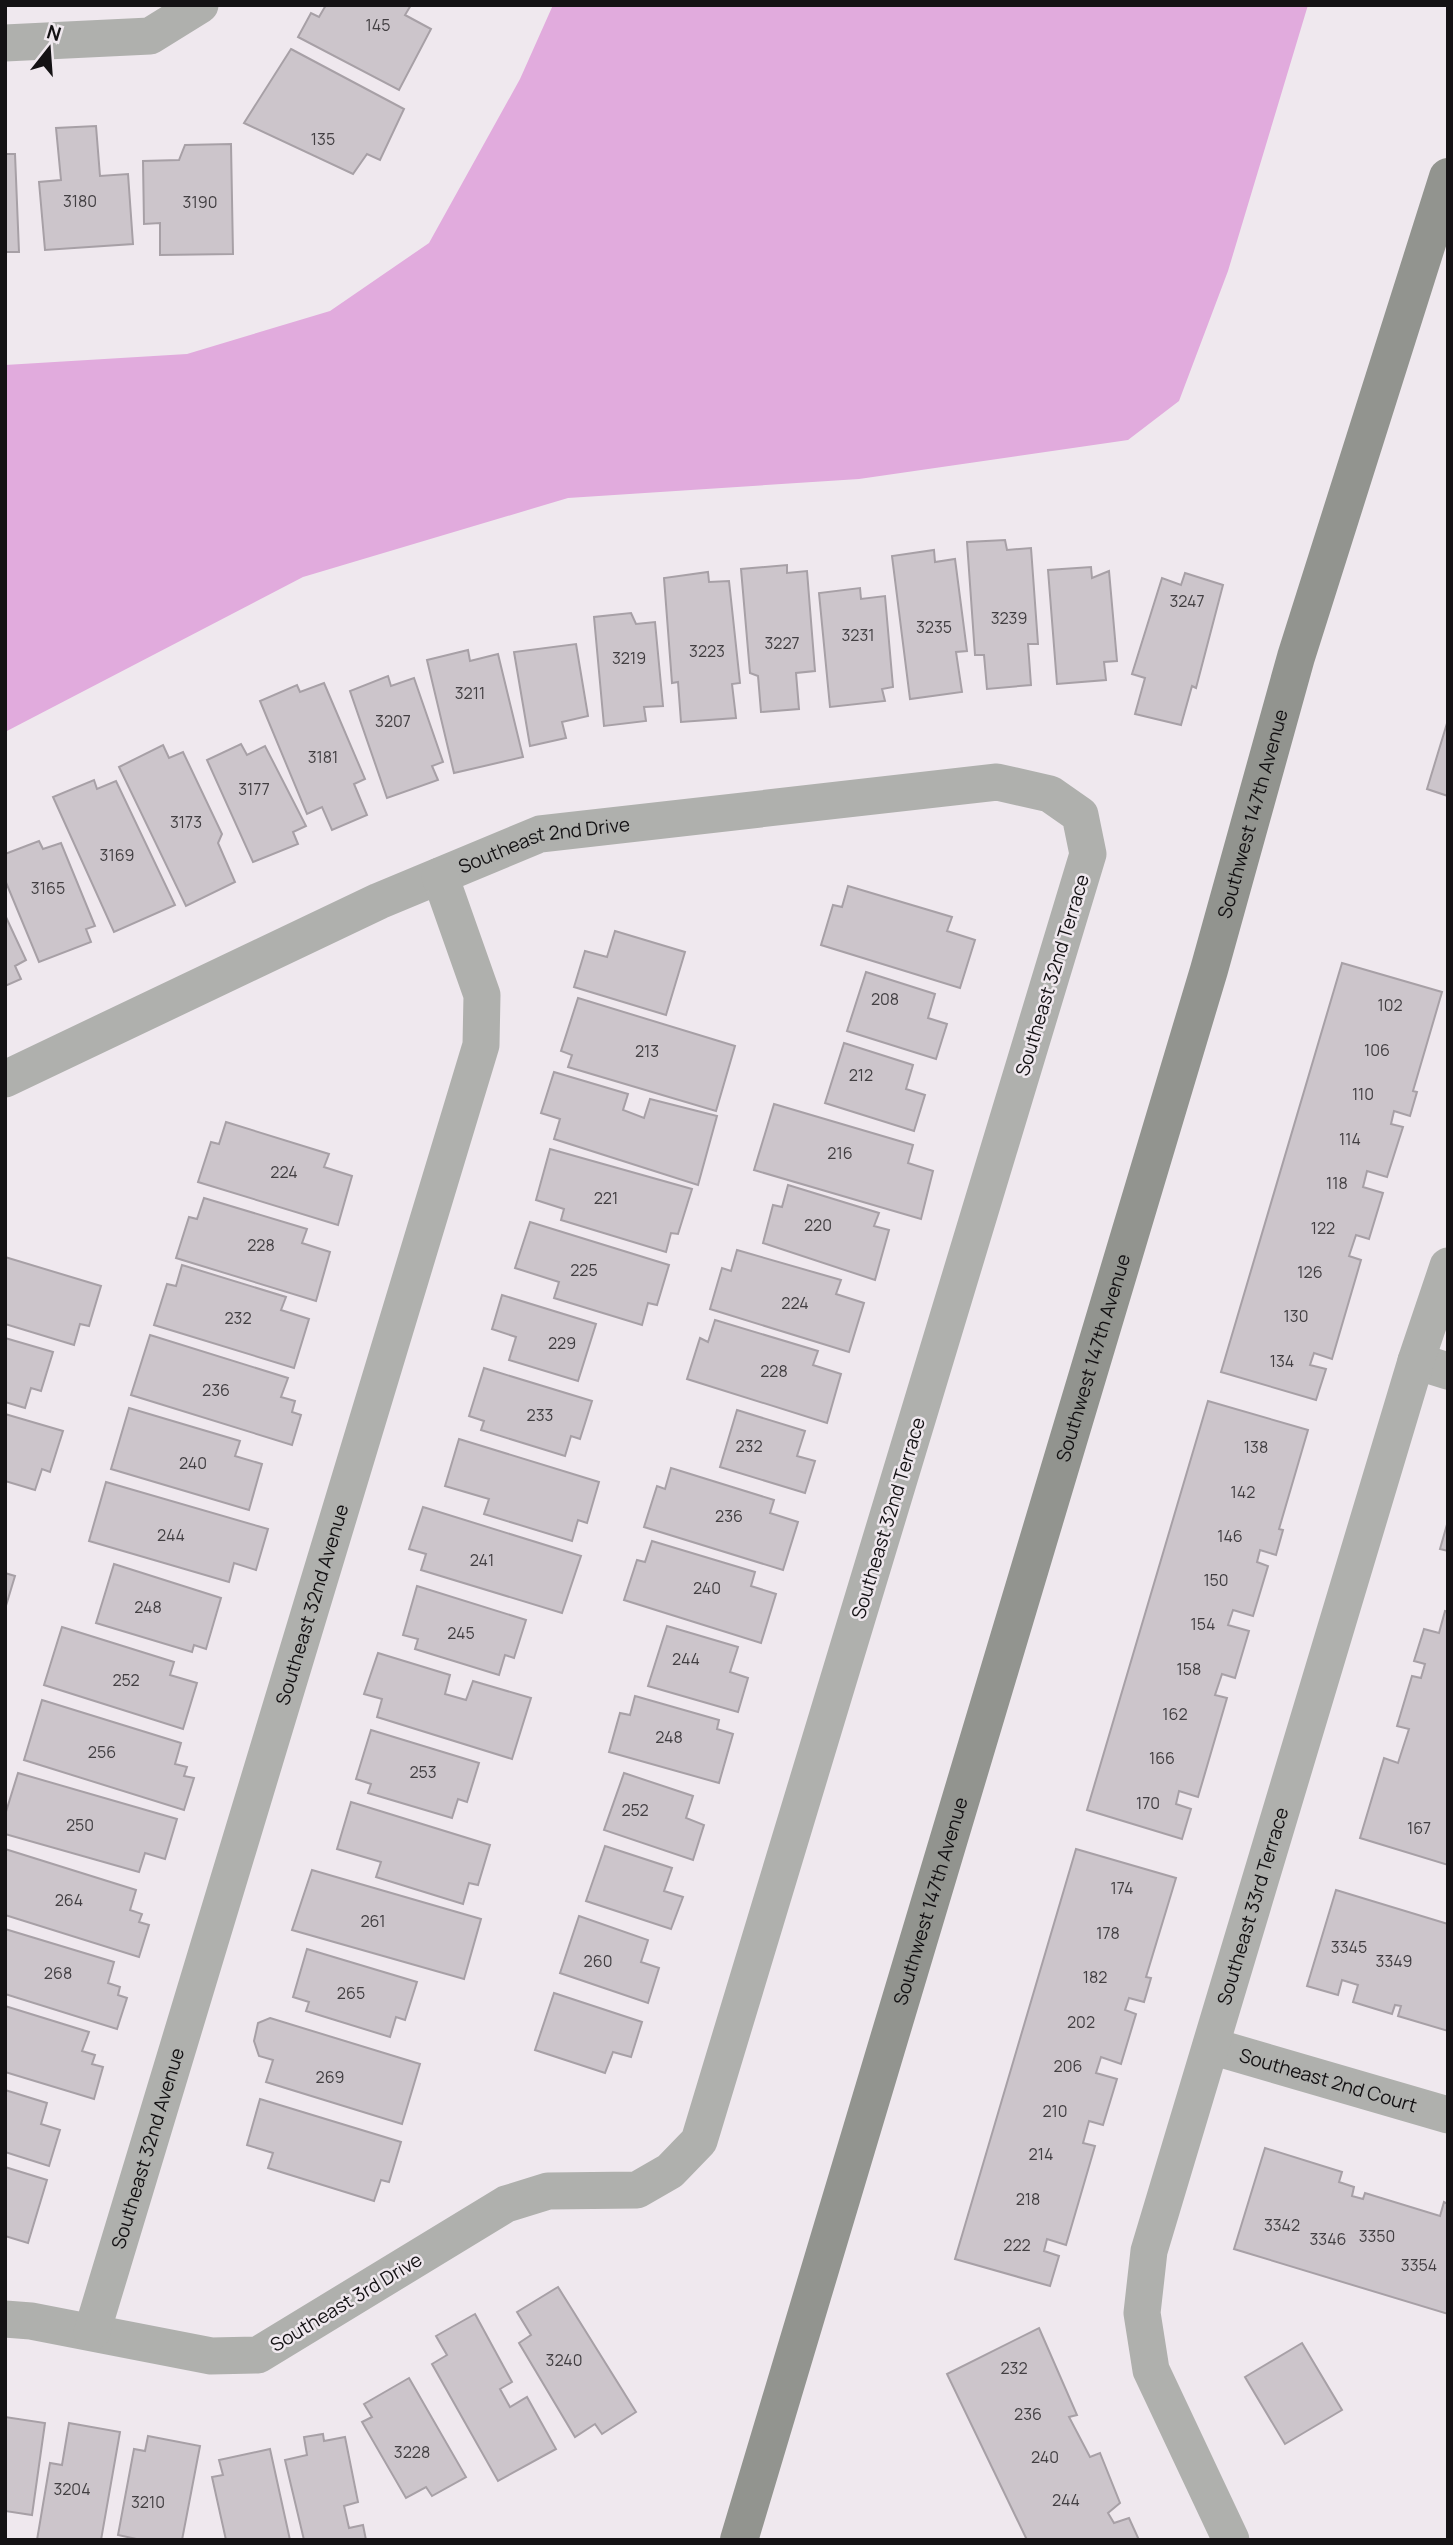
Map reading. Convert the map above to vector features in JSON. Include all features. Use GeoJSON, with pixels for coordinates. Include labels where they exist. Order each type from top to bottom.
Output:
{"type":"FeatureCollection","features":[{"type":"Feature","properties":{"kind":"street"},"geometry":{"type":"LineString","coordinates":[[5,43],[150,36],[200,5]]}},
{"type":"Feature","properties":{"kind":"street","name":"Southwest 147th Avenue"},"geometry":{"type":"LineString","coordinates":[[740,2540],[1209,970],[1296,657],[1448,177]]}},
{"type":"Feature","properties":{"kind":"street","name":"Southeast 2nd Drive"},"geometry":{"type":"LineString","coordinates":[[5,1079],[379,901],[540,834],[997,782],[1050,794],[1080,815],[1088,854]]}},
{"type":"Feature","properties":{"kind":"street","name":"Southeast 32nd Terrace"},"geometry":{"type":"LineString","coordinates":[[670,2171],[699,2141],[1088,854]]}},
{"type":"Feature","properties":{"kind":"street","name":"Southeast 32nd Avenue"},"geometry":{"type":"LineString","coordinates":[[92,2332],[481,1045],[482,995],[440,876]]}},
{"type":"Feature","properties":{"kind":"street","name":"Southeast 33rd Terrace"},"geometry":{"type":"LineString","coordinates":[[1231,2540],[1152,2370],[1142,2313],[1149,2251],[1210,2046],[1432,1366],[1448,1266]]}},
{"type":"Feature","properties":{"kind":"street","name":"Southeast 2nd Court"},"geometry":{"type":"LineString","coordinates":[[1210,2046],[1448,2115]]}},
{"type":"Feature","properties":{"kind":"street","name":"Southeast 3rd Drive"},"geometry":{"type":"LineString","coordinates":[[5,2319],[31,2321],[211,2356],[258,2355],[506,2204],[548,2191],[637,2190],[670,2171]]}},
{"type":"Feature","properties":{"kind":"shaded area"},"geometry":{"type":"Polygon","coordinates":[[[553,5],[1308,5],[1228,271],[1179,401],[1128,440],[859,479],[568,498],[303,577],[5,732],[5,365],[187,354],[330,311],[429,243],[520,79],[553,5]]]}},
{"type":"Feature","properties":{"kind":"building"},"geometry":{"type":"Polygon","coordinates":[[[326,5],[411,5],[405,15],[431,29],[399,90],[298,37],[311,13],[319,17],[326,5]]]}},
{"type":"Feature","properties":{"kind":"building"},"geometry":{"type":"Polygon","coordinates":[[[291,49],[404,109],[380,160],[367,154],[353,174],[244,123],[291,49]]]}},
{"type":"Feature","properties":{"kind":"building"},"geometry":{"type":"Polygon","coordinates":[[[96,126],[100,176],[128,174],[133,244],[45,250],[39,182],[61,180],[56,128],[96,126]]]}},
{"type":"Feature","properties":{"kind":"building"},"geometry":{"type":"Polygon","coordinates":[[[231,144],[233,254],[160,255],[160,223],[144,224],[143,161],[179,160],[185,145],[231,144]]]}},
{"type":"Feature","properties":{"kind":"building"},"geometry":{"type":"Polygon","coordinates":[[[5,154],[15,154],[19,252],[5,252],[5,154]]]}},
{"type":"Feature","properties":{"kind":"building"},"geometry":{"type":"Polygon","coordinates":[[[1005,540],[1007,550],[1031,548],[1038,644],[1028,644],[1031,685],[987,689],[984,655],[975,655],[967,542],[1005,540]]]}},
{"type":"Feature","properties":{"kind":"building"},"geometry":{"type":"Polygon","coordinates":[[[934,550],[935,562],[955,559],[967,651],[956,652],[962,692],[910,699],[892,556],[934,550]]]}},
{"type":"Feature","properties":{"kind":"building"},"geometry":{"type":"Polygon","coordinates":[[[787,565],[787,573],[807,571],[815,671],[796,673],[799,709],[761,712],[758,676],[750,673],[741,569],[787,565]]]}},
{"type":"Feature","properties":{"kind":"building"},"geometry":{"type":"Polygon","coordinates":[[[1091,567],[1092,578],[1109,571],[1117,661],[1104,662],[1106,680],[1057,684],[1048,570],[1091,567]]]}},
{"type":"Feature","properties":{"kind":"building"},"geometry":{"type":"Polygon","coordinates":[[[708,572],[709,582],[729,581],[740,683],[732,684],[736,718],[681,722],[678,682],[672,683],[664,578],[708,572]]]}},
{"type":"Feature","properties":{"kind":"building"},"geometry":{"type":"Polygon","coordinates":[[[1185,573],[1223,585],[1196,688],[1192,686],[1181,725],[1135,714],[1145,678],[1132,674],[1162,578],[1181,585],[1185,573]]]}},
{"type":"Feature","properties":{"kind":"building"},"geometry":{"type":"Polygon","coordinates":[[[860,588],[861,599],[885,596],[893,687],[882,689],[885,701],[830,707],[819,593],[860,588]]]}},
{"type":"Feature","properties":{"kind":"building"},"geometry":{"type":"Polygon","coordinates":[[[631,613],[636,624],[655,622],[663,706],[644,707],[646,721],[604,726],[594,617],[631,613]]]}},
{"type":"Feature","properties":{"kind":"building"},"geometry":{"type":"Polygon","coordinates":[[[576,644],[588,716],[562,722],[566,738],[530,746],[514,652],[576,644]]]}},
{"type":"Feature","properties":{"kind":"building"},"geometry":{"type":"Polygon","coordinates":[[[468,650],[470,661],[498,654],[523,757],[454,773],[427,660],[468,650]]]}},
{"type":"Feature","properties":{"kind":"building"},"geometry":{"type":"Polygon","coordinates":[[[388,676],[391,686],[414,678],[443,762],[432,766],[438,780],[387,798],[350,691],[388,676]]]}},
{"type":"Feature","properties":{"kind":"building"},"geometry":{"type":"Polygon","coordinates":[[[324,683],[365,779],[354,784],[367,815],[332,830],[322,807],[307,814],[260,701],[297,685],[300,692],[324,683]]]}},
{"type":"Feature","properties":{"kind":"building"},"geometry":{"type":"Polygon","coordinates":[[[1448,720],[1448,796],[1427,789],[1448,720]]]}},
{"type":"Feature","properties":{"kind":"building"},"geometry":{"type":"Polygon","coordinates":[[[241,744],[247,755],[265,746],[306,826],[293,832],[298,844],[253,862],[207,760],[241,744]]]}},
{"type":"Feature","properties":{"kind":"building"},"geometry":{"type":"Polygon","coordinates":[[[163,745],[169,758],[183,752],[222,834],[218,843],[235,882],[186,906],[119,767],[163,745]]]}},
{"type":"Feature","properties":{"kind":"building"},"geometry":{"type":"Polygon","coordinates":[[[94,780],[97,789],[116,781],[175,905],[114,932],[53,797],[94,780]]]}},
{"type":"Feature","properties":{"kind":"building"},"geometry":{"type":"Polygon","coordinates":[[[39,841],[43,849],[61,843],[95,926],[86,929],[91,942],[39,962],[5,880],[5,854],[39,841]]]}},
{"type":"Feature","properties":{"kind":"building"},"geometry":{"type":"Polygon","coordinates":[[[848,886],[952,917],[947,931],[975,940],[960,988],[821,945],[833,905],[842,907],[848,886]]]}},
{"type":"Feature","properties":{"kind":"building"},"geometry":{"type":"Polygon","coordinates":[[[5,915],[26,960],[15,966],[21,979],[5,986],[5,915]]]}},
{"type":"Feature","properties":{"kind":"building"},"geometry":{"type":"Polygon","coordinates":[[[615,931],[685,952],[666,1015],[574,987],[585,951],[607,957],[615,931]]]}},
{"type":"Feature","properties":{"kind":"building"},"geometry":{"type":"Polygon","coordinates":[[[1342,963],[1442,992],[1413,1091],[1417,1092],[1410,1116],[1394,1111],[1391,1124],[1403,1127],[1387,1177],[1367,1171],[1363,1187],[1383,1193],[1369,1239],[1356,1235],[1349,1256],[1361,1260],[1332,1359],[1314,1353],[1310,1365],[1326,1369],[1316,1400],[1221,1372],[1342,963]]]}},
{"type":"Feature","properties":{"kind":"building"},"geometry":{"type":"Polygon","coordinates":[[[866,972],[935,994],[928,1018],[947,1024],[936,1059],[847,1031],[866,972]]]}},
{"type":"Feature","properties":{"kind":"building"},"geometry":{"type":"Polygon","coordinates":[[[578,998],[735,1046],[716,1111],[568,1067],[572,1055],[561,1051],[578,998]]]}},
{"type":"Feature","properties":{"kind":"building"},"geometry":{"type":"Polygon","coordinates":[[[844,1043],[913,1065],[906,1089],[925,1095],[914,1131],[825,1103],[844,1043]]]}},
{"type":"Feature","properties":{"kind":"building"},"geometry":{"type":"Polygon","coordinates":[[[554,1072],[628,1094],[623,1110],[644,1118],[650,1099],[717,1116],[698,1185],[554,1139],[560,1119],[541,1113],[554,1072]]]}},
{"type":"Feature","properties":{"kind":"building"},"geometry":{"type":"Polygon","coordinates":[[[774,1104],[913,1145],[908,1163],[933,1171],[921,1219],[754,1170],[774,1104]]]}},
{"type":"Feature","properties":{"kind":"building"},"geometry":{"type":"Polygon","coordinates":[[[226,1122],[329,1154],[324,1167],[352,1176],[338,1225],[198,1182],[211,1142],[219,1144],[226,1122]]]}},
{"type":"Feature","properties":{"kind":"building"},"geometry":{"type":"Polygon","coordinates":[[[550,1149],[692,1189],[678,1234],[671,1233],[666,1252],[561,1220],[564,1209],[536,1200],[550,1149]]]}},
{"type":"Feature","properties":{"kind":"building"},"geometry":{"type":"Polygon","coordinates":[[[788,1185],[879,1213],[874,1226],[889,1230],[875,1280],[763,1243],[773,1205],[782,1207],[788,1185]]]}},
{"type":"Feature","properties":{"kind":"building"},"geometry":{"type":"Polygon","coordinates":[[[204,1198],[307,1229],[302,1243],[330,1252],[316,1301],[176,1258],[189,1217],[197,1219],[204,1198]]]}},
{"type":"Feature","properties":{"kind":"building"},"geometry":{"type":"Polygon","coordinates":[[[530,1222],[669,1265],[657,1305],[648,1303],[642,1325],[554,1298],[559,1282],[515,1268],[530,1222]]]}},
{"type":"Feature","properties":{"kind":"building"},"geometry":{"type":"Polygon","coordinates":[[[737,1250],[841,1280],[836,1294],[864,1303],[849,1352],[710,1309],[722,1268],[731,1271],[737,1250]]]}},
{"type":"Feature","properties":{"kind":"building"},"geometry":{"type":"Polygon","coordinates":[[[5,1257],[101,1286],[89,1326],[80,1324],[74,1345],[5,1324],[5,1257]]]}},
{"type":"Feature","properties":{"kind":"building"},"geometry":{"type":"Polygon","coordinates":[[[182,1265],[286,1297],[281,1310],[309,1319],[294,1368],[154,1325],[167,1284],[176,1286],[182,1265]]]}},
{"type":"Feature","properties":{"kind":"building"},"geometry":{"type":"Polygon","coordinates":[[[502,1295],[596,1324],[578,1381],[509,1360],[516,1337],[492,1329],[502,1295]]]}},
{"type":"Feature","properties":{"kind":"building"},"geometry":{"type":"Polygon","coordinates":[[[715,1320],[818,1351],[813,1365],[841,1374],[827,1423],[687,1379],[700,1338],[708,1342],[715,1320]]]}},
{"type":"Feature","properties":{"kind":"building"},"geometry":{"type":"Polygon","coordinates":[[[150,1335],[288,1378],[281,1397],[295,1401],[292,1412],[301,1415],[292,1445],[131,1395],[150,1335]]]}},
{"type":"Feature","properties":{"kind":"building"},"geometry":{"type":"Polygon","coordinates":[[[5,1338],[53,1352],[41,1391],[31,1388],[25,1408],[5,1402],[5,1338]]]}},
{"type":"Feature","properties":{"kind":"building"},"geometry":{"type":"Polygon","coordinates":[[[484,1368],[592,1401],[580,1439],[571,1436],[565,1456],[481,1430],[484,1421],[469,1416],[484,1368]]]}},
{"type":"Feature","properties":{"kind":"building"},"geometry":{"type":"Polygon","coordinates":[[[1208,1401],[1308,1430],[1279,1529],[1283,1530],[1276,1555],[1260,1550],[1257,1562],[1268,1566],[1253,1616],[1233,1610],[1228,1625],[1249,1631],[1235,1678],[1222,1674],[1215,1695],[1227,1698],[1198,1797],[1179,1791],[1176,1804],[1191,1809],[1182,1839],[1087,1810],[1208,1401]]]}},
{"type":"Feature","properties":{"kind":"building"},"geometry":{"type":"Polygon","coordinates":[[[129,1408],[240,1441],[235,1456],[262,1464],[249,1510],[111,1469],[129,1408]]]}},
{"type":"Feature","properties":{"kind":"building"},"geometry":{"type":"Polygon","coordinates":[[[737,1410],[805,1431],[797,1456],[815,1461],[805,1493],[720,1467],[737,1410]]]}},
{"type":"Feature","properties":{"kind":"building"},"geometry":{"type":"Polygon","coordinates":[[[5,1414],[63,1431],[50,1472],[42,1469],[35,1490],[5,1481],[5,1414]]]}},
{"type":"Feature","properties":{"kind":"building"},"geometry":{"type":"Polygon","coordinates":[[[459,1439],[599,1482],[587,1523],[578,1520],[572,1541],[484,1514],[489,1499],[445,1486],[459,1439]]]}},
{"type":"Feature","properties":{"kind":"building"},"geometry":{"type":"Polygon","coordinates":[[[671,1468],[774,1500],[770,1513],[798,1522],[783,1570],[644,1527],[657,1486],[665,1489],[671,1468]]]}},
{"type":"Feature","properties":{"kind":"building"},"geometry":{"type":"Polygon","coordinates":[[[106,1482],[268,1529],[256,1570],[234,1563],[229,1582],[89,1541],[106,1482]]]}},
{"type":"Feature","properties":{"kind":"building"},"geometry":{"type":"Polygon","coordinates":[[[423,1507],[581,1556],[562,1613],[421,1570],[426,1554],[409,1549],[423,1507]]]}},
{"type":"Feature","properties":{"kind":"building"},"geometry":{"type":"Polygon","coordinates":[[[1448,1521],[1448,1551],[1440,1549],[1448,1521]]]}},
{"type":"Feature","properties":{"kind":"building"},"geometry":{"type":"Polygon","coordinates":[[[652,1541],[755,1572],[751,1586],[776,1594],[761,1643],[624,1600],[637,1560],[645,1562],[652,1541]]]}},
{"type":"Feature","properties":{"kind":"building"},"geometry":{"type":"Polygon","coordinates":[[[114,1564],[221,1598],[206,1649],[194,1645],[192,1652],[96,1623],[114,1564]]]}},
{"type":"Feature","properties":{"kind":"building"},"geometry":{"type":"Polygon","coordinates":[[[5,1573],[15,1576],[5,1609],[5,1573]]]}},
{"type":"Feature","properties":{"kind":"building"},"geometry":{"type":"Polygon","coordinates":[[[417,1586],[526,1620],[514,1658],[505,1655],[499,1675],[415,1649],[418,1639],[403,1635],[417,1586]]]}},
{"type":"Feature","properties":{"kind":"building"},"geometry":{"type":"Polygon","coordinates":[[[1445,1611],[1448,1612],[1448,1865],[1360,1838],[1384,1758],[1398,1763],[1409,1729],[1397,1726],[1412,1676],[1421,1678],[1425,1664],[1414,1661],[1424,1629],[1439,1633],[1445,1611]]]}},
{"type":"Feature","properties":{"kind":"building"},"geometry":{"type":"Polygon","coordinates":[[[667,1626],[738,1647],[730,1672],[748,1678],[738,1712],[648,1686],[667,1626]]]}},
{"type":"Feature","properties":{"kind":"building"},"geometry":{"type":"Polygon","coordinates":[[[62,1627],[174,1662],[170,1675],[197,1683],[183,1729],[44,1685],[62,1627]]]}},
{"type":"Feature","properties":{"kind":"building"},"geometry":{"type":"Polygon","coordinates":[[[378,1653],[450,1675],[445,1694],[466,1700],[473,1681],[531,1698],[512,1759],[377,1717],[382,1699],[364,1694],[378,1653]]]}},
{"type":"Feature","properties":{"kind":"building"},"geometry":{"type":"Polygon","coordinates":[[[635,1696],[719,1720],[717,1729],[733,1734],[719,1783],[609,1752],[620,1713],[630,1715],[635,1696]]]}},
{"type":"Feature","properties":{"kind":"building"},"geometry":{"type":"Polygon","coordinates":[[[42,1700],[181,1743],[175,1764],[187,1767],[184,1776],[194,1778],[184,1810],[24,1760],[42,1700]]]}},
{"type":"Feature","properties":{"kind":"building"},"geometry":{"type":"Polygon","coordinates":[[[371,1730],[479,1763],[467,1802],[458,1799],[452,1818],[368,1793],[371,1784],[356,1779],[371,1730]]]}},
{"type":"Feature","properties":{"kind":"building"},"geometry":{"type":"Polygon","coordinates":[[[18,1773],[177,1819],[165,1859],[145,1853],[139,1872],[5,1834],[5,1815],[18,1773]]]}},
{"type":"Feature","properties":{"kind":"building"},"geometry":{"type":"Polygon","coordinates":[[[624,1773],[693,1796],[686,1818],[704,1825],[693,1860],[604,1830],[624,1773]]]}},
{"type":"Feature","properties":{"kind":"building"},"geometry":{"type":"Polygon","coordinates":[[[351,1802],[490,1845],[478,1885],[469,1883],[463,1904],[376,1877],[381,1862],[337,1849],[351,1802]]]}},
{"type":"Feature","properties":{"kind":"building"},"geometry":{"type":"Polygon","coordinates":[[[605,1846],[672,1868],[664,1891],[683,1897],[671,1929],[586,1901],[605,1846]]]}},
{"type":"Feature","properties":{"kind":"building"},"geometry":{"type":"Polygon","coordinates":[[[5,1849],[136,1890],[130,1910],[142,1914],[139,1922],[149,1925],[139,1957],[5,1915],[5,1849]]]}},
{"type":"Feature","properties":{"kind":"building"},"geometry":{"type":"Polygon","coordinates":[[[1076,1849],[1176,1878],[1146,1977],[1151,1978],[1144,2002],[1129,1998],[1125,2010],[1136,2014],[1121,2064],[1101,2057],[1096,2073],[1117,2079],[1103,2125],[1089,2121],[1083,2143],[1095,2146],[1066,2245],[1047,2239],[1044,2251],[1059,2256],[1050,2286],[955,2259],[1076,1849]]]}},
{"type":"Feature","properties":{"kind":"building"},"geometry":{"type":"Polygon","coordinates":[[[312,1870],[481,1919],[464,1979],[292,1930],[312,1870]]]}},
{"type":"Feature","properties":{"kind":"building"},"geometry":{"type":"Polygon","coordinates":[[[1336,1890],[1448,1924],[1448,2031],[1398,2016],[1401,2006],[1395,2005],[1392,2014],[1353,2002],[1358,1985],[1342,1980],[1338,1995],[1307,1986],[1336,1890]]]}},
{"type":"Feature","properties":{"kind":"building"},"geometry":{"type":"Polygon","coordinates":[[[579,1916],[648,1940],[641,1962],[659,1968],[648,2003],[560,1973],[579,1916]]]}},
{"type":"Feature","properties":{"kind":"building"},"geometry":{"type":"Polygon","coordinates":[[[5,1929],[114,1962],[108,1983],[120,1987],[118,1995],[127,1998],[117,2029],[5,1994],[5,1929]]]}},
{"type":"Feature","properties":{"kind":"building"},"geometry":{"type":"Polygon","coordinates":[[[307,1949],[417,1982],[405,2020],[396,2017],[390,2037],[306,2011],[309,2002],[293,1997],[307,1949]]]}},
{"type":"Feature","properties":{"kind":"building"},"geometry":{"type":"Polygon","coordinates":[[[554,1993],[642,2022],[631,2057],[613,2052],[605,2073],[535,2050],[554,1993]]]}},
{"type":"Feature","properties":{"kind":"building"},"geometry":{"type":"Polygon","coordinates":[[[5,2006],[89,2032],[82,2051],[95,2055],[92,2064],[103,2067],[94,2099],[5,2072],[5,2006]]]}},
{"type":"Feature","properties":{"kind":"building"},"geometry":{"type":"Polygon","coordinates":[[[270,2018],[420,2064],[402,2124],[266,2082],[273,2060],[259,2056],[254,2041],[258,2023],[270,2018]]]}},
{"type":"Feature","properties":{"kind":"building"},"geometry":{"type":"Polygon","coordinates":[[[5,2090],[47,2103],[41,2124],[60,2130],[49,2166],[5,2152],[5,2090]]]}},
{"type":"Feature","properties":{"kind":"building"},"geometry":{"type":"Polygon","coordinates":[[[260,2099],[401,2142],[389,2182],[381,2180],[374,2201],[268,2168],[273,2153],[247,2145],[260,2099]]]}},
{"type":"Feature","properties":{"kind":"building"},"geometry":{"type":"Polygon","coordinates":[[[1265,2148],[1342,2172],[1339,2182],[1354,2187],[1352,2196],[1363,2199],[1365,2193],[1440,2216],[1444,2202],[1448,2204],[1448,2314],[1234,2249],[1265,2148]]]}},
{"type":"Feature","properties":{"kind":"building"},"geometry":{"type":"Polygon","coordinates":[[[5,2167],[47,2180],[28,2243],[5,2236],[5,2167]]]}},
{"type":"Feature","properties":{"kind":"building"},"geometry":{"type":"Polygon","coordinates":[[[558,2287],[636,2412],[602,2434],[595,2424],[575,2437],[519,2343],[531,2335],[517,2312],[558,2287]]]}},
{"type":"Feature","properties":{"kind":"building"},"geometry":{"type":"Polygon","coordinates":[[[475,2314],[512,2382],[500,2389],[510,2407],[527,2397],[556,2449],[498,2481],[432,2364],[447,2355],[436,2336],[475,2314]]]}},
{"type":"Feature","properties":{"kind":"building"},"geometry":{"type":"Polygon","coordinates":[[[1039,2328],[1077,2415],[1069,2417],[1090,2457],[1100,2453],[1120,2503],[1108,2513],[1114,2523],[1129,2518],[1139,2540],[1027,2540],[947,2374],[1039,2328]]]}},
{"type":"Feature","properties":{"kind":"building"},"geometry":{"type":"Polygon","coordinates":[[[1302,2343],[1342,2410],[1285,2444],[1245,2377],[1302,2343]]]}},
{"type":"Feature","properties":{"kind":"building"},"geometry":{"type":"Polygon","coordinates":[[[409,2378],[466,2477],[432,2496],[426,2487],[406,2498],[362,2422],[372,2417],[364,2404],[409,2378]]]}},
{"type":"Feature","properties":{"kind":"building"},"geometry":{"type":"Polygon","coordinates":[[[5,2417],[45,2423],[32,2515],[5,2511],[5,2417]]]}},
{"type":"Feature","properties":{"kind":"building"},"geometry":{"type":"Polygon","coordinates":[[[69,2423],[120,2432],[101,2540],[37,2540],[50,2463],[62,2465],[69,2423]]]}},
{"type":"Feature","properties":{"kind":"building"},"geometry":{"type":"Polygon","coordinates":[[[323,2434],[324,2441],[345,2437],[358,2502],[344,2506],[349,2528],[363,2525],[366,2540],[304,2540],[285,2460],[307,2455],[304,2437],[323,2434]]]}},
{"type":"Feature","properties":{"kind":"building"},"geometry":{"type":"Polygon","coordinates":[[[148,2436],[200,2446],[182,2540],[141,2540],[118,2535],[134,2449],[145,2451],[148,2436]]]}},
{"type":"Feature","properties":{"kind":"building"},"geometry":{"type":"Polygon","coordinates":[[[270,2449],[290,2540],[226,2540],[212,2477],[223,2475],[219,2460],[270,2449]]]}}]}
